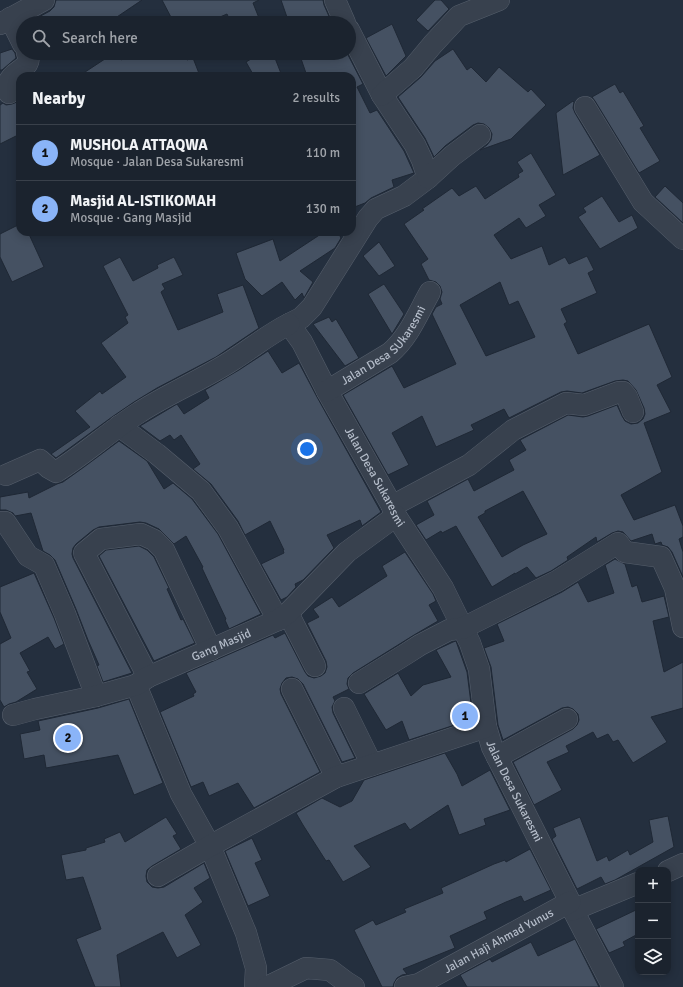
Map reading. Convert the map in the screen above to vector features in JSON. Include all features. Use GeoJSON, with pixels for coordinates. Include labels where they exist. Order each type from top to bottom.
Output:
{"type":"FeatureCollection","features":[{"type":"Feature","properties":{"kind":"street"},"geometry":{"type":"LineString","coordinates":[[16,35],[5,21],[44,0]]}},
{"type":"Feature","properties":{"kind":"street"},"geometry":{"type":"LineString","coordinates":[[335,0],[342,16]]}},
{"type":"Feature","properties":{"kind":"street"},"geometry":{"type":"LineString","coordinates":[[382,95],[413,68],[459,16],[498,0]]}},
{"type":"Feature","properties":{"kind":"street"},"geometry":{"type":"LineString","coordinates":[[356,44],[382,95],[415,145],[428,178]]}},
{"type":"Feature","properties":{"kind":"street"},"geometry":{"type":"LineString","coordinates":[[17,72],[26,66],[29,60]]}},
{"type":"Feature","properties":{"kind":"street"},"geometry":{"type":"LineString","coordinates":[[9,93],[7,85],[9,80],[16,73]]}},
{"type":"Feature","properties":{"kind":"street"},"geometry":{"type":"LineString","coordinates":[[585,107],[643,202],[683,239]]}},
{"type":"Feature","properties":{"kind":"street"},"geometry":{"type":"LineString","coordinates":[[6,475],[40,460],[56,472],[141,411],[232,361],[279,329],[301,318],[312,307],[368,218],[376,209],[404,196],[428,178],[452,156],[480,134]]}},
{"type":"Feature","properties":{"kind":"street","name":"Jalan Desa SUkaresmi"},"geometry":{"type":"LineString","coordinates":[[327,391],[396,348],[404,338],[430,292]]}},
{"type":"Feature","properties":{"kind":"street","name":"Jalan Desa Sukaresmi"},"geometry":{"type":"LineString","coordinates":[[289,324],[302,342],[327,391],[394,511],[443,588],[463,628],[480,668],[486,727],[492,747],[613,987]]}},
{"type":"Feature","properties":{"kind":"street","name":"Gang Masjid"},"geometry":{"type":"LineString","coordinates":[[13,716],[96,696],[142,681],[283,617],[347,552],[394,511],[469,465],[513,430],[566,403],[584,405],[619,392],[624,392],[633,412]]}},
{"type":"Feature","properties":{"kind":"street"},"geometry":{"type":"LineString","coordinates":[[119,426],[157,454],[201,491],[228,528],[315,666]]}},
{"type":"Feature","properties":{"kind":"street"},"geometry":{"type":"LineString","coordinates":[[0,522],[6,523],[28,556],[44,565],[65,614],[96,696]]}},
{"type":"Feature","properties":{"kind":"street"},"geometry":{"type":"LineString","coordinates":[[211,650],[164,550],[154,540],[141,534],[101,539],[84,553],[142,681],[181,794],[210,846],[246,933],[256,978]]}},
{"type":"Feature","properties":{"kind":"street"},"geometry":{"type":"LineString","coordinates":[[359,682],[420,645],[449,630],[463,628],[557,581],[618,543],[625,552],[661,557],[679,587],[683,627]]}},
{"type":"Feature","properties":{"kind":"street"},"geometry":{"type":"LineString","coordinates":[[292,690],[336,777]]}},
{"type":"Feature","properties":{"kind":"street"},"geometry":{"type":"LineString","coordinates":[[344,708],[372,765]]}},
{"type":"Feature","properties":{"kind":"street"},"geometry":{"type":"LineString","coordinates":[[498,757],[567,719]]}},
{"type":"Feature","properties":{"kind":"street"},"geometry":{"type":"LineString","coordinates":[[158,876],[336,777],[486,727]]}},
{"type":"Feature","properties":{"kind":"street"},"geometry":{"type":"LineString","coordinates":[[671,870],[683,864]]}},
{"type":"Feature","properties":{"kind":"street","name":"Jalan Haji Ahmad Yunus"},"geometry":{"type":"LineString","coordinates":[[415,986],[571,906],[635,884]]}},
{"type":"Feature","properties":{"kind":"street"},"geometry":{"type":"LineString","coordinates":[[267,987],[306,968],[330,970],[354,987]]}},
{"type":"Feature","properties":{"kind":"building"},"geometry":{"type":"Polygon","coordinates":[[[56,0],[142,0],[118,16],[40,16],[54,7],[56,0]]]}},
{"type":"Feature","properties":{"kind":"building"},"geometry":{"type":"Polygon","coordinates":[[[162,0],[259,0],[253,3],[258,16],[228,16],[227,14],[222,16],[170,16],[162,0]]]}},
{"type":"Feature","properties":{"kind":"building"},"geometry":{"type":"Polygon","coordinates":[[[281,0],[323,0],[329,16],[287,16],[281,0]]]}},
{"type":"Feature","properties":{"kind":"building"},"geometry":{"type":"Polygon","coordinates":[[[435,0],[441,0],[449,9],[428,31],[416,20],[435,0]]]}},
{"type":"Feature","properties":{"kind":"building"},"geometry":{"type":"Polygon","coordinates":[[[392,24],[406,56],[386,76],[366,38],[392,24]]]}},
{"type":"Feature","properties":{"kind":"building"},"geometry":{"type":"Polygon","coordinates":[[[12,49],[16,58],[0,70],[0,53],[12,49]]]}},
{"type":"Feature","properties":{"kind":"building"},"geometry":{"type":"Polygon","coordinates":[[[453,49],[467,70],[471,67],[486,82],[499,67],[528,92],[531,89],[546,105],[511,139],[480,150],[491,140],[492,134],[489,128],[484,124],[478,123],[473,125],[445,146],[434,157],[425,138],[398,97],[421,77],[435,61],[453,49]]]}},
{"type":"Feature","properties":{"kind":"building"},"geometry":{"type":"Polygon","coordinates":[[[103,60],[194,60],[198,72],[85,72],[103,60]]]}},
{"type":"Feature","properties":{"kind":"building"},"geometry":{"type":"Polygon","coordinates":[[[249,60],[276,60],[280,72],[252,72],[246,62],[249,60]]]}},
{"type":"Feature","properties":{"kind":"building"},"geometry":{"type":"Polygon","coordinates":[[[301,60],[351,60],[363,84],[357,87],[370,113],[377,110],[404,151],[414,173],[392,180],[394,187],[356,206],[356,72],[306,72],[301,60]]]}},
{"type":"Feature","properties":{"kind":"building"},"geometry":{"type":"Polygon","coordinates":[[[615,84],[620,93],[623,91],[644,126],[640,128],[660,161],[639,173],[592,97],[615,84]]]}},
{"type":"Feature","properties":{"kind":"building"},"geometry":{"type":"Polygon","coordinates":[[[573,101],[575,113],[600,155],[563,175],[556,113],[573,101]]]}},
{"type":"Feature","properties":{"kind":"building"},"geometry":{"type":"Polygon","coordinates":[[[16,102],[16,136],[0,144],[0,105],[3,103],[6,105],[16,102]]]}},
{"type":"Feature","properties":{"kind":"building"},"geometry":{"type":"Polygon","coordinates":[[[531,153],[556,195],[539,205],[546,216],[526,228],[519,218],[494,235],[511,259],[542,246],[549,265],[565,257],[569,264],[587,256],[594,270],[588,273],[597,293],[561,309],[567,322],[564,324],[578,354],[649,324],[672,377],[657,385],[671,412],[644,423],[662,472],[621,495],[634,520],[675,505],[683,526],[683,537],[679,539],[683,552],[683,577],[672,552],[668,547],[662,545],[661,542],[655,544],[652,534],[631,541],[623,532],[618,531],[597,542],[596,537],[567,557],[568,560],[551,571],[536,578],[527,567],[492,587],[456,526],[442,533],[441,531],[426,540],[416,525],[434,515],[427,501],[468,479],[474,491],[514,470],[509,460],[526,450],[520,440],[568,415],[583,417],[588,416],[617,405],[625,421],[631,424],[638,423],[643,419],[645,414],[644,408],[636,390],[628,381],[615,381],[582,393],[567,391],[561,392],[509,418],[504,409],[471,425],[474,430],[436,447],[422,416],[392,433],[409,465],[388,475],[343,395],[392,366],[404,388],[456,364],[432,314],[436,307],[442,304],[440,299],[442,292],[440,286],[436,282],[429,280],[421,264],[428,259],[404,224],[452,188],[459,196],[476,186],[485,199],[519,177],[518,174],[523,171],[517,162],[531,153]],[[500,282],[460,305],[486,356],[535,337],[518,301],[509,305],[500,282]],[[523,491],[485,511],[485,513],[478,517],[502,557],[547,534],[523,491]]]}},
{"type":"Feature","properties":{"kind":"building"},"geometry":{"type":"Polygon","coordinates":[[[665,186],[683,203],[683,223],[655,197],[665,186]]]}},
{"type":"Feature","properties":{"kind":"building"},"geometry":{"type":"Polygon","coordinates":[[[602,196],[619,222],[632,215],[638,228],[600,249],[578,217],[586,212],[583,208],[602,196]]]}},
{"type":"Feature","properties":{"kind":"building"},"geometry":{"type":"Polygon","coordinates":[[[16,226],[16,236],[30,236],[44,267],[12,282],[0,257],[0,234],[16,226]]]}},
{"type":"Feature","properties":{"kind":"building"},"geometry":{"type":"Polygon","coordinates":[[[318,236],[340,236],[341,238],[335,248],[300,271],[313,282],[304,298],[302,293],[295,300],[282,282],[262,296],[245,279],[236,253],[273,239],[280,261],[318,236]]]}},
{"type":"Feature","properties":{"kind":"building"},"geometry":{"type":"Polygon","coordinates":[[[379,242],[395,266],[379,276],[363,256],[379,242]]]}},
{"type":"Feature","properties":{"kind":"building"},"geometry":{"type":"Polygon","coordinates":[[[120,257],[133,281],[158,268],[157,265],[174,257],[183,275],[162,284],[165,289],[161,292],[178,330],[223,312],[217,294],[243,285],[259,328],[216,357],[157,388],[134,402],[56,458],[51,454],[90,427],[75,411],[100,391],[102,394],[126,377],[101,343],[128,323],[125,317],[128,315],[103,266],[120,257]]]}},
{"type":"Feature","properties":{"kind":"building"},"geometry":{"type":"Polygon","coordinates":[[[384,284],[404,314],[392,334],[368,294],[384,284]]]}},
{"type":"Feature","properties":{"kind":"building"},"geometry":{"type":"Polygon","coordinates":[[[329,317],[332,322],[336,319],[359,358],[345,366],[313,324],[329,317]]]}},
{"type":"Feature","properties":{"kind":"building"},"geometry":{"type":"Polygon","coordinates":[[[268,351],[282,373],[299,363],[381,512],[362,526],[360,520],[327,535],[334,548],[303,580],[295,584],[296,587],[287,597],[281,600],[261,564],[284,553],[284,550],[270,521],[245,535],[238,521],[211,484],[193,469],[200,464],[181,435],[174,440],[170,435],[160,441],[140,426],[177,404],[184,414],[209,398],[205,390],[268,351]]]}},
{"type":"Feature","properties":{"kind":"building"},"geometry":{"type":"Polygon","coordinates":[[[119,441],[147,461],[164,489],[173,483],[192,499],[218,534],[261,614],[229,629],[225,620],[226,619],[202,568],[203,567],[186,536],[174,544],[159,529],[140,522],[99,527],[76,544],[73,548],[72,554],[132,673],[103,682],[97,666],[99,665],[55,560],[43,551],[31,513],[15,516],[13,513],[6,510],[0,510],[0,497],[28,492],[29,498],[63,482],[119,441]]]}},
{"type":"Feature","properties":{"kind":"building"},"geometry":{"type":"Polygon","coordinates":[[[139,546],[147,550],[154,557],[169,588],[167,589],[181,620],[183,619],[195,643],[154,661],[99,556],[106,550],[139,546]]]}},
{"type":"Feature","properties":{"kind":"building"},"geometry":{"type":"Polygon","coordinates":[[[405,552],[433,594],[436,601],[429,605],[438,621],[353,673],[348,678],[347,684],[349,689],[333,697],[335,701],[332,707],[333,713],[355,758],[342,762],[303,684],[298,679],[292,677],[286,678],[280,689],[281,694],[320,772],[254,808],[238,783],[209,796],[203,782],[191,787],[160,712],[194,696],[193,694],[196,692],[186,673],[273,635],[275,638],[285,633],[308,676],[314,678],[321,676],[325,673],[327,667],[326,661],[307,623],[319,617],[313,609],[332,597],[339,607],[387,576],[382,566],[405,552]]]}},
{"type":"Feature","properties":{"kind":"building"},"geometry":{"type":"Polygon","coordinates":[[[615,559],[625,564],[632,587],[637,585],[642,602],[664,596],[669,617],[653,621],[664,672],[683,662],[683,708],[651,717],[667,742],[633,763],[618,740],[613,742],[608,734],[597,739],[593,732],[566,746],[569,752],[547,762],[562,790],[534,805],[513,762],[573,729],[579,720],[578,714],[573,709],[568,707],[562,708],[503,740],[498,725],[491,667],[484,648],[504,641],[497,624],[562,592],[578,582],[588,602],[614,593],[605,565],[615,559]]]}},
{"type":"Feature","properties":{"kind":"building"},"geometry":{"type":"Polygon","coordinates":[[[34,573],[64,644],[55,649],[48,637],[20,653],[30,671],[27,672],[37,689],[16,702],[4,707],[0,700],[0,644],[11,638],[0,612],[0,587],[34,573]]]}},
{"type":"Feature","properties":{"kind":"building"},"geometry":{"type":"Polygon","coordinates":[[[456,641],[467,672],[473,719],[409,740],[402,721],[386,730],[364,694],[398,673],[411,696],[423,685],[451,677],[436,650],[456,641]]]}},
{"type":"Feature","properties":{"kind":"building"},"geometry":{"type":"Polygon","coordinates":[[[129,699],[163,783],[134,795],[118,755],[46,768],[44,755],[24,759],[20,734],[40,730],[38,721],[98,708],[129,699]]]}},
{"type":"Feature","properties":{"kind":"building"},"geometry":{"type":"Polygon","coordinates":[[[445,753],[462,786],[490,770],[510,810],[484,819],[486,825],[459,835],[448,805],[410,830],[405,823],[354,846],[371,867],[343,882],[329,860],[326,861],[296,813],[322,798],[340,807],[352,801],[364,780],[445,753]]]}},
{"type":"Feature","properties":{"kind":"building"},"geometry":{"type":"Polygon","coordinates":[[[668,816],[674,847],[638,867],[635,867],[635,869],[615,880],[605,884],[601,877],[577,889],[552,839],[556,836],[553,828],[580,817],[597,861],[607,856],[609,861],[628,850],[630,855],[653,842],[649,820],[668,816]]]}},
{"type":"Feature","properties":{"kind":"building"},"geometry":{"type":"Polygon","coordinates":[[[166,817],[177,834],[173,836],[181,849],[147,870],[147,882],[152,887],[164,887],[204,863],[210,878],[194,888],[203,902],[185,915],[201,945],[177,958],[163,932],[117,955],[121,987],[95,987],[76,939],[101,929],[83,877],[66,880],[61,855],[86,850],[86,848],[105,842],[104,839],[120,832],[125,842],[166,817]]]}},
{"type":"Feature","properties":{"kind":"building"},"geometry":{"type":"Polygon","coordinates":[[[252,838],[262,860],[255,863],[270,896],[248,906],[225,851],[252,838]]]}},
{"type":"Feature","properties":{"kind":"building"},"geometry":{"type":"Polygon","coordinates":[[[530,849],[551,890],[524,902],[521,896],[484,912],[487,919],[450,936],[455,948],[403,969],[407,974],[397,978],[393,987],[382,987],[354,930],[373,920],[376,925],[406,912],[404,909],[443,893],[441,888],[494,864],[505,860],[506,862],[530,849]]]}},
{"type":"Feature","properties":{"kind":"building"},"geometry":{"type":"Polygon","coordinates":[[[635,910],[635,936],[623,942],[625,946],[609,953],[596,929],[635,910]]]}},
{"type":"Feature","properties":{"kind":"building"},"geometry":{"type":"Polygon","coordinates":[[[575,939],[599,987],[467,987],[460,975],[490,959],[492,962],[531,942],[538,956],[575,939]]]}},
{"type":"Feature","properties":{"kind":"place","name":"MUSHOLA ATTAQWA"},"geometry":{"type":"Point","coordinates":[465,716]}},
{"type":"Feature","properties":{"kind":"place","name":"Masjid AL-ISTIKOMAH"},"geometry":{"type":"Point","coordinates":[68,738]}}]}
